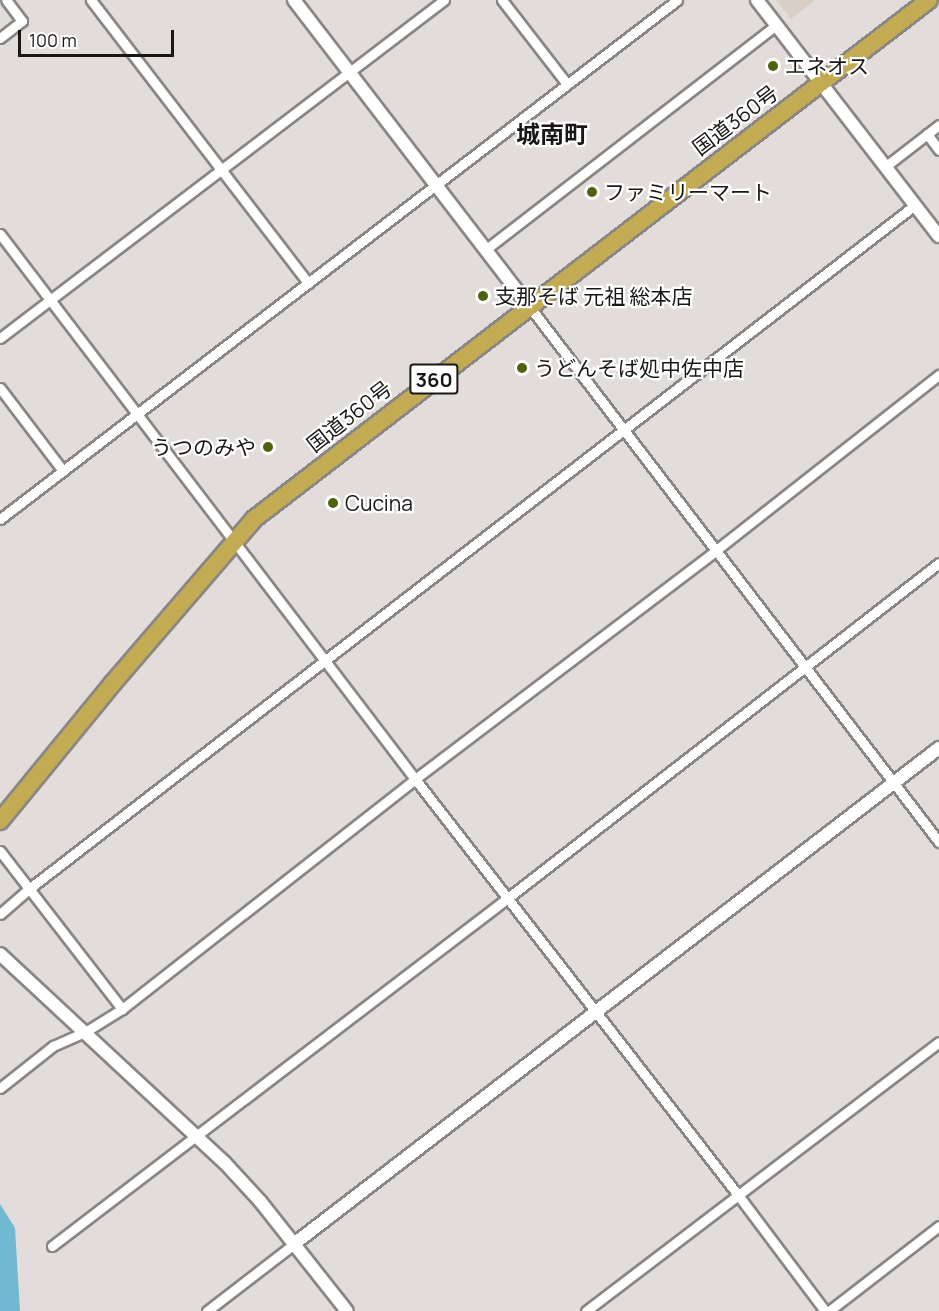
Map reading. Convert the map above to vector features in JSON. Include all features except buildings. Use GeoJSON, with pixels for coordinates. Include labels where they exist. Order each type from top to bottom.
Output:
{"type":"FeatureCollection","features":[{"type":"Feature","properties":{"kind":"highway","name":"国道360号"},"geometry":{"type":"LineString","coordinates":[[0,821],[234,540],[277,500],[929,0]]}},
{"type":"Feature","properties":{"kind":"street"},"geometry":{"type":"LineString","coordinates":[[0,38],[22,21],[6,0]]}},
{"type":"Feature","properties":{"kind":"street"},"geometry":{"type":"LineString","coordinates":[[91,0],[308,284]]}},
{"type":"Feature","properties":{"kind":"street"},"geometry":{"type":"LineString","coordinates":[[294,0],[939,842]]}},
{"type":"Feature","properties":{"kind":"street"},"geometry":{"type":"LineString","coordinates":[[0,338],[444,0]]}},
{"type":"Feature","properties":{"kind":"street"},"geometry":{"type":"LineString","coordinates":[[502,0],[567,84]]}},
{"type":"Feature","properties":{"kind":"street"},"geometry":{"type":"LineString","coordinates":[[0,519],[677,0]]}},
{"type":"Feature","properties":{"kind":"street"},"geometry":{"type":"LineString","coordinates":[[757,0],[939,236]]}},
{"type":"Feature","properties":{"kind":"street"},"geometry":{"type":"LineString","coordinates":[[486,250],[776,25]]}},
{"type":"Feature","properties":{"kind":"street"},"geometry":{"type":"LineString","coordinates":[[886,166],[939,125]]}},
{"type":"Feature","properties":{"kind":"street"},"geometry":{"type":"LineString","coordinates":[[927,134],[939,150]]}},
{"type":"Feature","properties":{"kind":"street"},"geometry":{"type":"LineString","coordinates":[[0,914],[30,888],[915,205]]}},
{"type":"Feature","properties":{"kind":"street"},"geometry":{"type":"LineString","coordinates":[[0,234],[415,779],[509,897],[594,1011],[827,1311],[939,1226]]}},
{"type":"Feature","properties":{"kind":"street"},"geometry":{"type":"LineString","coordinates":[[0,1088],[53,1046],[86,1032],[122,1009],[415,779],[715,551],[939,375]]}},
{"type":"Feature","properties":{"kind":"street"},"geometry":{"type":"LineString","coordinates":[[0,388],[63,471]]}},
{"type":"Feature","properties":{"kind":"street"},"geometry":{"type":"LineString","coordinates":[[52,1246],[195,1134],[509,897],[939,563]]}},
{"type":"Feature","properties":{"kind":"street"},"geometry":{"type":"LineString","coordinates":[[207,1311],[594,1011],[939,748]]}},
{"type":"Feature","properties":{"kind":"street"},"geometry":{"type":"LineString","coordinates":[[0,851],[122,1009]]}},
{"type":"Feature","properties":{"kind":"street"},"geometry":{"type":"LineString","coordinates":[[0,954],[195,1134],[260,1201],[347,1311]]}},
{"type":"Feature","properties":{"kind":"street"},"geometry":{"type":"LineString","coordinates":[[586,1311],[939,1042]]}},
{"type":"Feature","properties":{"kind":"shaded area"},"geometry":{"type":"Polygon","coordinates":[[[776,0],[815,0],[791,19],[776,0]]]}},
{"type":"Feature","properties":{"kind":"water"},"geometry":{"type":"Polygon","coordinates":[[[0,1204],[15,1228],[20,1311],[0,1311],[0,1204]]]}},
{"type":"Feature","properties":{"kind":"place","name":"エネオス"},"geometry":{"type":"Point","coordinates":[773,66]}},
{"type":"Feature","properties":{"kind":"place","name":"ファミリーマート"},"geometry":{"type":"Point","coordinates":[592,192]}},
{"type":"Feature","properties":{"kind":"place","name":"支那そば 元祖 総本店"},"geometry":{"type":"Point","coordinates":[483,296]}},
{"type":"Feature","properties":{"kind":"place","name":"うどんそば処中佐中店"},"geometry":{"type":"Point","coordinates":[522,368]}},
{"type":"Feature","properties":{"kind":"place","name":"うつのみや"},"geometry":{"type":"Point","coordinates":[268,447]}},
{"type":"Feature","properties":{"kind":"place","name":"Cucina"},"geometry":{"type":"Point","coordinates":[333,503]}},
{"type":"Feature","properties":{"kind":"district","name":"城南町"},"geometry":{"type":"Point","coordinates":[552,134]}}]}
